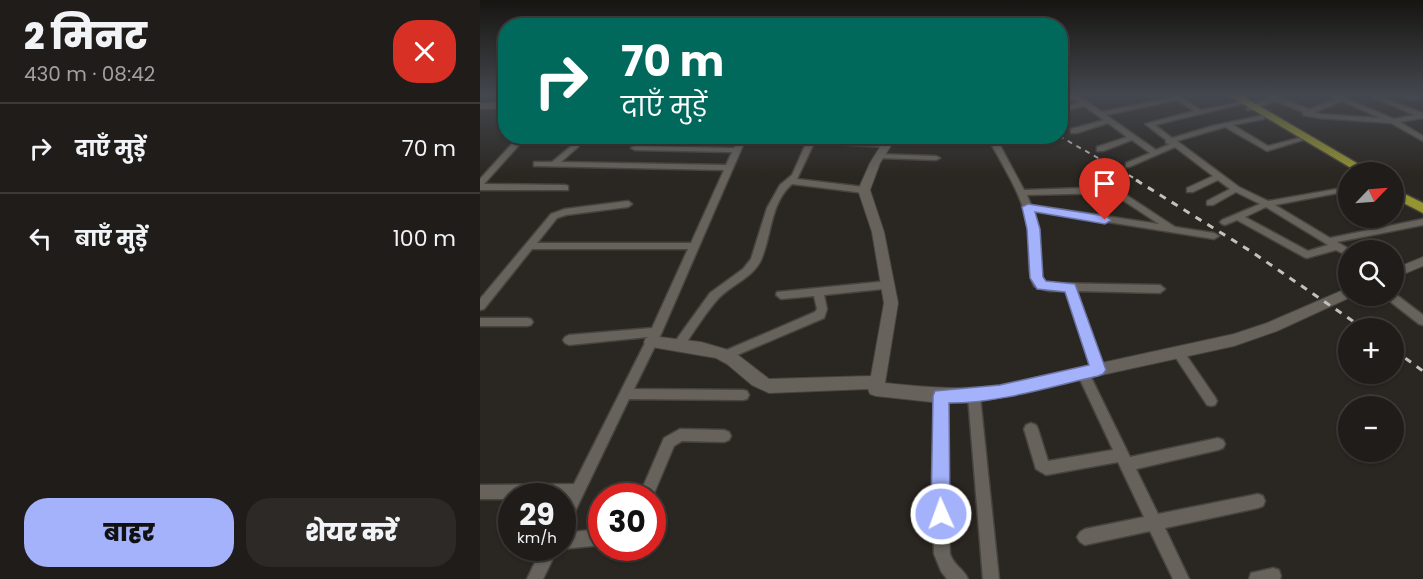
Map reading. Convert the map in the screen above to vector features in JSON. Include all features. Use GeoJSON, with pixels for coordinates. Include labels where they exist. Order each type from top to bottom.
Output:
{"type":"FeatureCollection","features":[{"type":"Feature","properties":{"kind":"main road"},"geometry":{"type":"LineString","coordinates":[[1273,123],[1338,162]]}},
{"type":"Feature","properties":{"kind":"main road"},"geometry":{"type":"LineString","coordinates":[[1277,123],[1348,162]]}},
{"type":"Feature","properties":{"kind":"main road"},"geometry":{"type":"LineString","coordinates":[[1404,193],[1423,203]]}},
{"type":"Feature","properties":{"kind":"main road"},"geometry":{"type":"LineString","coordinates":[[1404,199],[1423,209]]}},
{"type":"Feature","properties":{"kind":"street"},"geometry":{"type":"LineString","coordinates":[[1074,131],[1100,123]]}},
{"type":"Feature","properties":{"kind":"street"},"geometry":{"type":"LineString","coordinates":[[1114,123],[1155,153]]}},
{"type":"Feature","properties":{"kind":"street"},"geometry":{"type":"LineString","coordinates":[[1150,123],[1149,126],[1217,177],[1338,246]]}},
{"type":"Feature","properties":{"kind":"street"},"geometry":{"type":"LineString","coordinates":[[1129,165],[1172,143],[1229,123]]}},
{"type":"Feature","properties":{"kind":"street"},"geometry":{"type":"LineString","coordinates":[[1396,123],[1423,139]]}},
{"type":"Feature","properties":{"kind":"street"},"geometry":{"type":"LineString","coordinates":[[1227,125],[1267,149],[1303,142]]}},
{"type":"Feature","properties":{"kind":"street"},"geometry":{"type":"LineString","coordinates":[[1100,149],[1133,137]]}},
{"type":"Feature","properties":{"kind":"street"},"geometry":{"type":"LineString","coordinates":[[480,185],[517,144]]}},
{"type":"Feature","properties":{"kind":"street"},"geometry":{"type":"LineString","coordinates":[[576,495],[654,337],[740,144]]}},
{"type":"Feature","properties":{"kind":"street"},"geometry":{"type":"LineString","coordinates":[[678,346],[714,296],[754,264],[771,208],[783,187],[792,181],[810,144]]}},
{"type":"Feature","properties":{"kind":"street"},"geometry":{"type":"LineString","coordinates":[[856,144],[886,146],[936,158]]}},
{"type":"Feature","properties":{"kind":"street"},"geometry":{"type":"LineString","coordinates":[[995,144],[1023,193],[1028,207],[1034,229],[1036,278],[1042,286],[1160,289]]}},
{"type":"Feature","properties":{"kind":"street"},"geometry":{"type":"LineString","coordinates":[[555,163],[575,145]]}},
{"type":"Feature","properties":{"kind":"street"},"geometry":{"type":"LineString","coordinates":[[886,146],[866,180],[864,190],[878,232],[888,285],[890,318],[876,389],[941,396],[974,396],[1234,340],[1272,327],[1338,297]]}},
{"type":"Feature","properties":{"kind":"street"},"geometry":{"type":"LineString","coordinates":[[635,148],[737,150]]}},
{"type":"Feature","properties":{"kind":"street"},"geometry":{"type":"LineString","coordinates":[[537,164],[729,168]]}},
{"type":"Feature","properties":{"kind":"street"},"geometry":{"type":"LineString","coordinates":[[1190,190],[1217,177]]}},
{"type":"Feature","properties":{"kind":"street"},"geometry":{"type":"LineString","coordinates":[[792,181],[864,190]]}},
{"type":"Feature","properties":{"kind":"street"},"geometry":{"type":"LineString","coordinates":[[480,185],[565,188]]}},
{"type":"Feature","properties":{"kind":"street"},"geometry":{"type":"LineString","coordinates":[[1210,203],[1236,189]]}},
{"type":"Feature","properties":{"kind":"street"},"geometry":{"type":"LineString","coordinates":[[1023,193],[1114,190],[1173,230]]}},
{"type":"Feature","properties":{"kind":"street"},"geometry":{"type":"LineString","coordinates":[[1225,222],[1267,204],[1338,191]]}},
{"type":"Feature","properties":{"kind":"street"},"geometry":{"type":"LineString","coordinates":[[480,306],[528,246],[559,213],[628,204]]}},
{"type":"Feature","properties":{"kind":"street"},"geometry":{"type":"LineString","coordinates":[[1028,207],[1214,236]]}},
{"type":"Feature","properties":{"kind":"street"},"geometry":{"type":"LineString","coordinates":[[1237,216],[1307,255],[1338,246]]}},
{"type":"Feature","properties":{"kind":"street"},"geometry":{"type":"LineString","coordinates":[[1328,240],[1423,222]]}},
{"type":"Feature","properties":{"kind":"street"},"geometry":{"type":"LineString","coordinates":[[528,246],[693,246]]}},
{"type":"Feature","properties":{"kind":"street"},"geometry":{"type":"LineString","coordinates":[[1404,270],[1423,261]]}},
{"type":"Feature","properties":{"kind":"street"},"geometry":{"type":"LineString","coordinates":[[781,295],[888,285]]}},
{"type":"Feature","properties":{"kind":"street"},"geometry":{"type":"LineString","coordinates":[[1071,288],[1091,371],[1125,460],[1181,579]]}},
{"type":"Feature","properties":{"kind":"street"},"geometry":{"type":"LineString","coordinates":[[726,355],[820,315],[822,309],[818,291]]}},
{"type":"Feature","properties":{"kind":"street"},"geometry":{"type":"LineString","coordinates":[[1404,303],[1418,310],[1423,321]]}},
{"type":"Feature","properties":{"kind":"street"},"geometry":{"type":"LineString","coordinates":[[480,322],[527,322]]}},
{"type":"Feature","properties":{"kind":"street"},"geometry":{"type":"LineString","coordinates":[[569,339],[654,337],[678,346],[726,355],[761,384],[769,386],[877,382]]}},
{"type":"Feature","properties":{"kind":"street"},"geometry":{"type":"LineString","coordinates":[[1178,352],[1211,401]]}},
{"type":"Feature","properties":{"kind":"street"},"geometry":{"type":"LineString","coordinates":[[625,394],[743,395]]}},
{"type":"Feature","properties":{"kind":"street"},"geometry":{"type":"LineString","coordinates":[[941,396],[939,474],[942,554],[946,566],[953,575],[960,579]]}},
{"type":"Feature","properties":{"kind":"street"},"geometry":{"type":"LineString","coordinates":[[974,396],[991,579]]}},
{"type":"Feature","properties":{"kind":"street"},"geometry":{"type":"LineString","coordinates":[[1031,429],[1041,464],[1046,468],[1125,460],[1218,444]]}},
{"type":"Feature","properties":{"kind":"street"},"geometry":{"type":"LineString","coordinates":[[652,483],[669,442],[674,438],[680,435],[724,436]]}},
{"type":"Feature","properties":{"kind":"street"},"geometry":{"type":"LineString","coordinates":[[480,492],[578,491]]}},
{"type":"Feature","properties":{"kind":"street"},"geometry":{"type":"LineString","coordinates":[[1084,537],[1258,501]]}},
{"type":"Feature","properties":{"kind":"street"},"geometry":{"type":"LineString","coordinates":[[535,579],[544,561]]}},
{"type":"Feature","properties":{"kind":"railway"},"geometry":{"type":"LineString","coordinates":[[1068,141],[1139,181]]}},
{"type":"Feature","properties":{"kind":"railway"},"geometry":{"type":"LineString","coordinates":[[1136,180],[1252,252],[1348,318]]}},
{"type":"Feature","properties":{"kind":"railway"},"geometry":{"type":"LineString","coordinates":[[1404,357],[1423,371]]}},
{"type":"Feature","properties":{"kind":"route"},"geometry":{"type":"LineString","coordinates":[[941,514],[939,474],[941,396],[974,396],[1000,392],[1098,370],[1071,288],[1042,286],[1038,283],[1034,229],[1028,207],[1105,220]]}}]}
